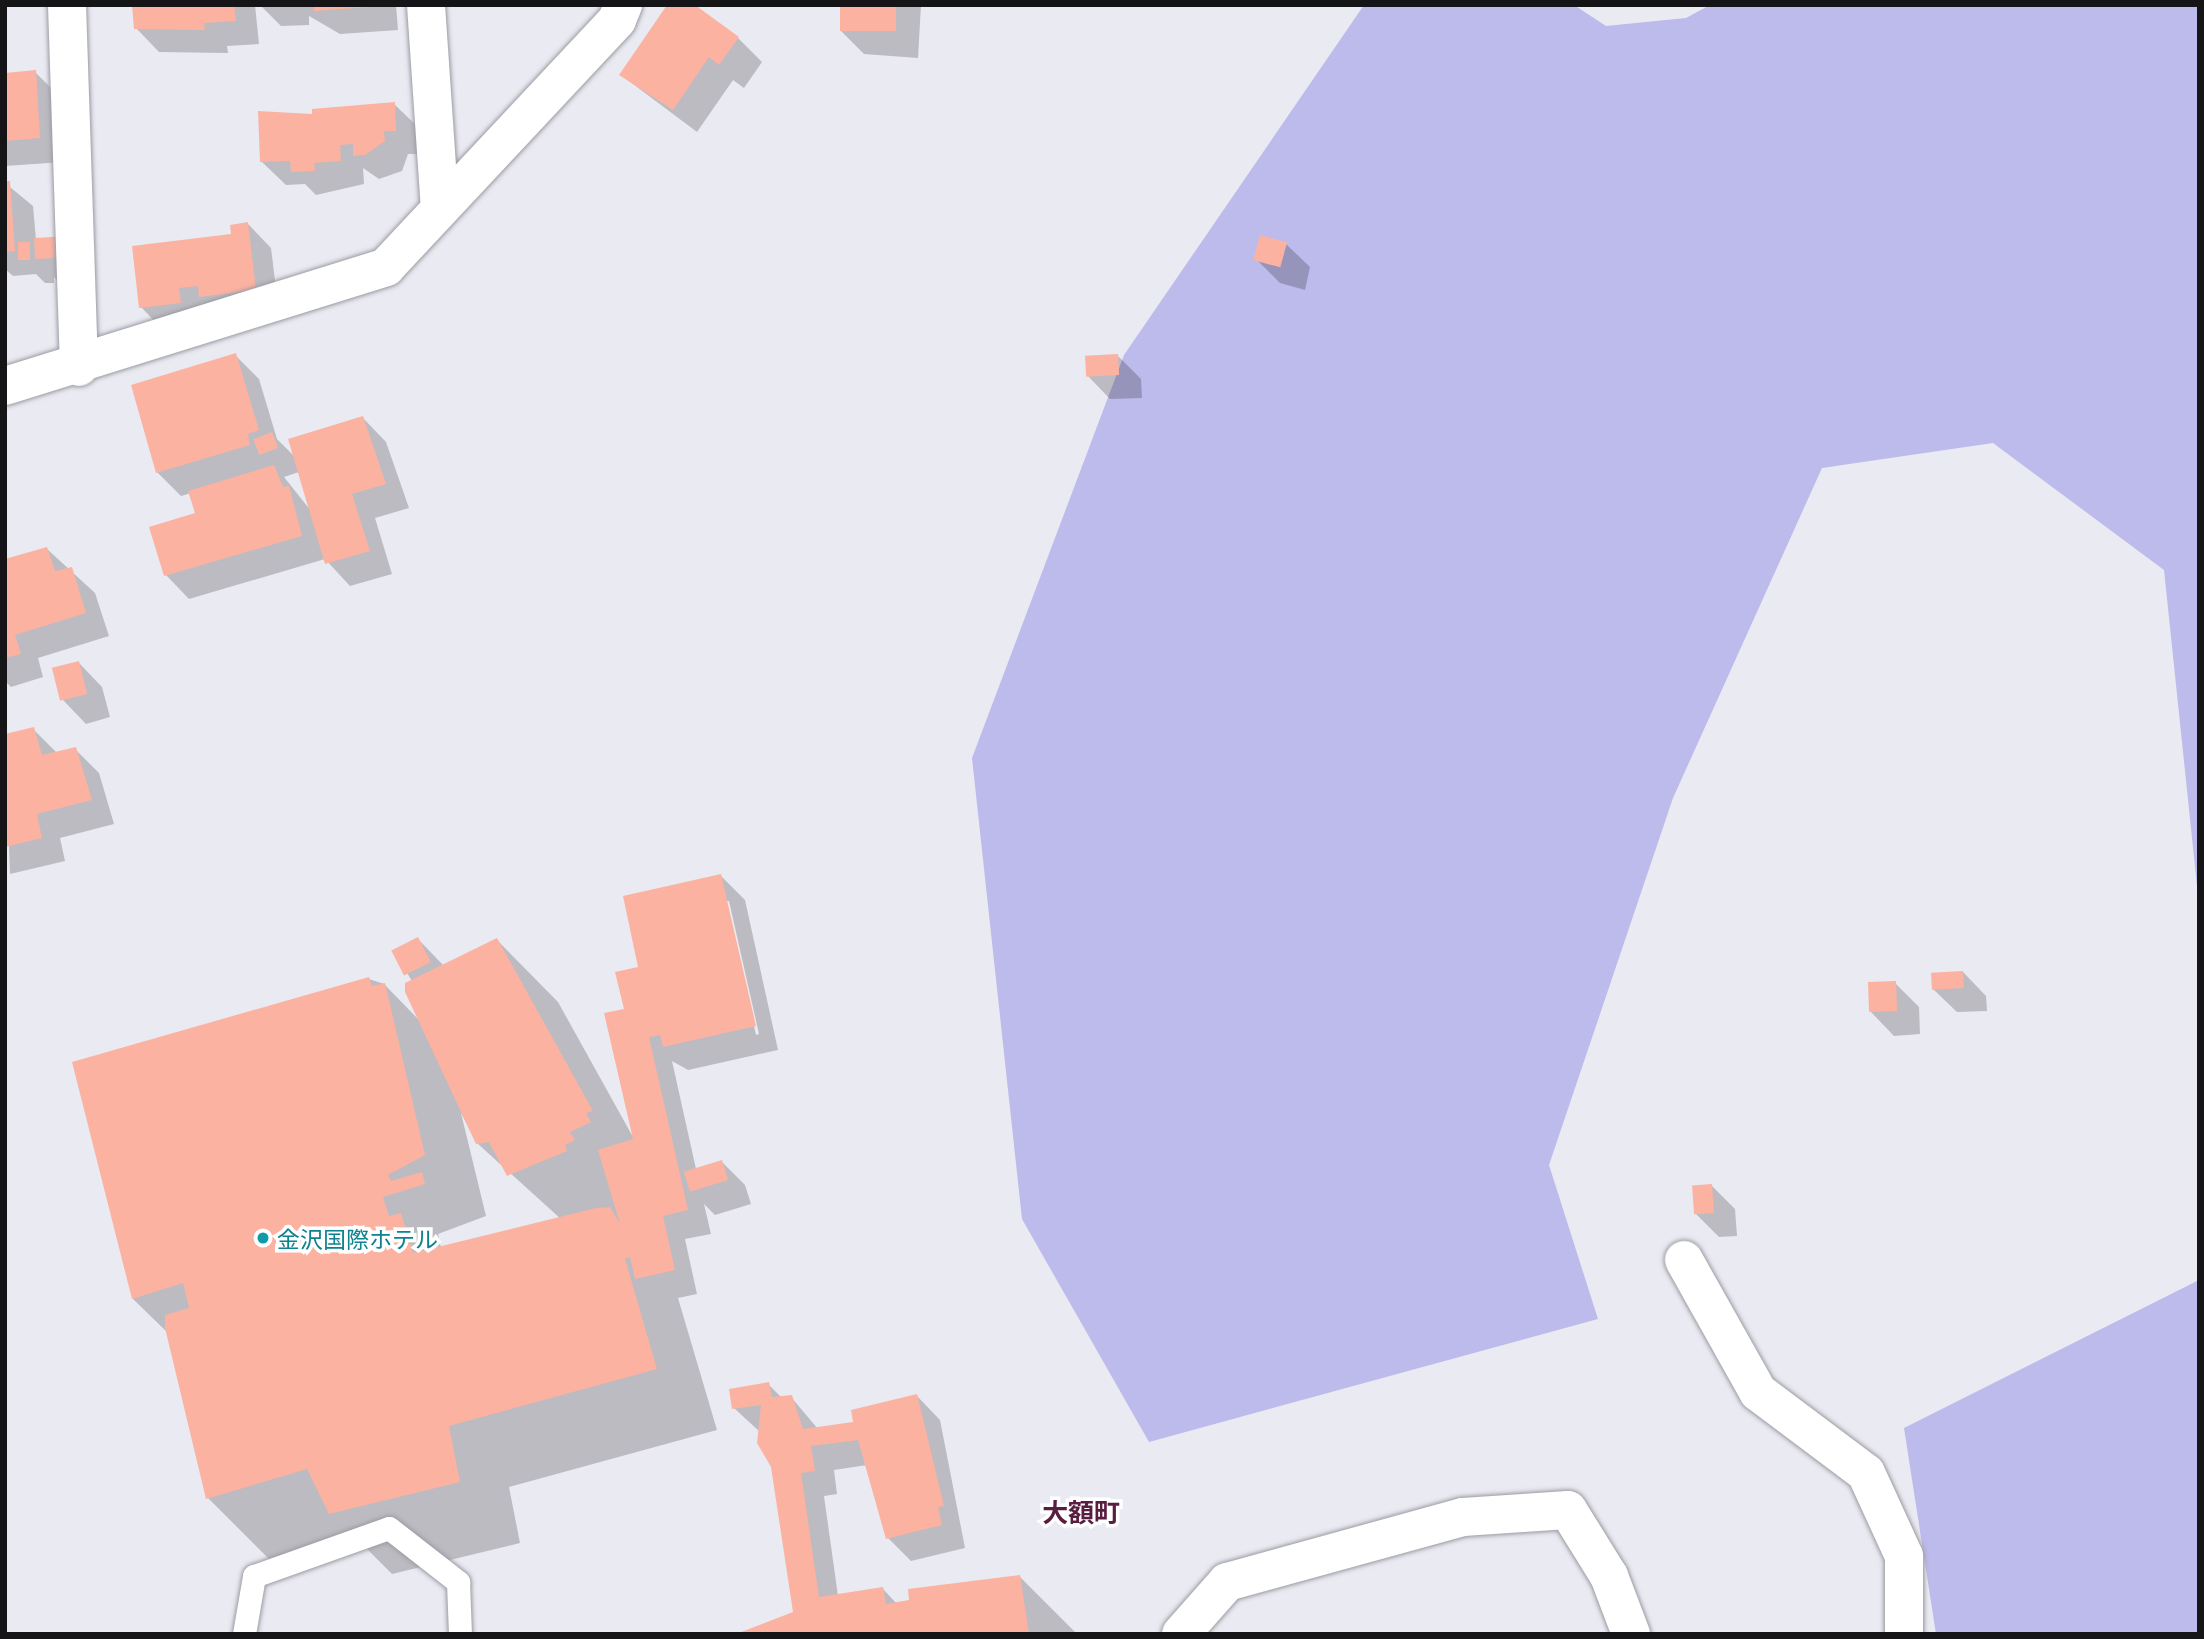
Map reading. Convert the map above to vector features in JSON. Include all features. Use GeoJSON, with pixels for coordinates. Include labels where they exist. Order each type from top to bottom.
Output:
{"type":"FeatureCollection","features":[{"type":"Feature","properties":{"kind":"street"},"geometry":{"type":"LineString","coordinates":[[67,5],[79,367]]}},
{"type":"Feature","properties":{"kind":"street"},"geometry":{"type":"LineString","coordinates":[[426,5],[440,208]]}},
{"type":"Feature","properties":{"kind":"street"},"geometry":{"type":"LineString","coordinates":[[5,386],[79,367],[386,267],[617,20],[623,5]]}},
{"type":"Feature","properties":{"kind":"street"},"geometry":{"type":"LineString","coordinates":[[1684,1260],[1758,1392],[1866,1473],[1904,1556],[1904,1634]]}},
{"type":"Feature","properties":{"kind":"street"},"geometry":{"type":"LineString","coordinates":[[1181,1634],[1227,1582],[1463,1517],[1568,1510],[1609,1576],[1631,1634]]}},
{"type":"Feature","properties":{"kind":"lane"},"geometry":{"type":"LineString","coordinates":[[244,1634],[254,1576],[389,1528],[458,1582],[460,1634]]}},
{"type":"Feature","properties":{"kind":"shaded area"},"geometry":{"type":"Polygon","coordinates":[[[1364,5],[1574,5],[1606,26],[1686,18],[1710,5],[2199,5],[2199,905],[2164,570],[1993,443],[1822,468],[1673,798],[1549,1165],[1598,1319],[1149,1442],[1022,1219],[972,758],[1124,355],[1364,5]]]}},
{"type":"Feature","properties":{"kind":"shaded area"},"geometry":{"type":"Polygon","coordinates":[[[2199,1280],[2199,1634],[1936,1634],[1904,1428],[2199,1280]]]}},
{"type":"Feature","properties":{"kind":"building"},"geometry":{"type":"Polygon","coordinates":[[[132,5],[234,5],[236,21],[204,23],[205,30],[134,29],[132,5]]]}},
{"type":"Feature","properties":{"kind":"building"},"geometry":{"type":"Polygon","coordinates":[[[314,5],[370,5],[371,7],[314,11],[314,5]]]}},
{"type":"Feature","properties":{"kind":"building"},"geometry":{"type":"Polygon","coordinates":[[[667,5],[695,5],[739,37],[719,65],[709,57],[673,110],[619,75],[667,5]]]}},
{"type":"Feature","properties":{"kind":"building"},"geometry":{"type":"Polygon","coordinates":[[[840,5],[896,5],[896,31],[840,31],[840,5]]]}},
{"type":"Feature","properties":{"kind":"building"},"geometry":{"type":"Polygon","coordinates":[[[36,70],[40,138],[5,141],[5,73],[36,70]]]}},
{"type":"Feature","properties":{"kind":"building"},"geometry":{"type":"Polygon","coordinates":[[[395,102],[396,131],[384,131],[385,141],[365,155],[353,156],[353,144],[340,145],[341,161],[314,163],[315,171],[291,172],[290,161],[260,162],[258,111],[312,114],[312,109],[395,102]]]}},
{"type":"Feature","properties":{"kind":"building"},"geometry":{"type":"Polygon","coordinates":[[[5,181],[10,181],[15,251],[5,252],[5,181]]]}},
{"type":"Feature","properties":{"kind":"building"},"geometry":{"type":"Polygon","coordinates":[[[248,222],[256,290],[199,297],[198,286],[179,288],[181,303],[139,308],[132,246],[231,234],[230,225],[248,222]]]}},
{"type":"Feature","properties":{"kind":"building"},"geometry":{"type":"Polygon","coordinates":[[[1260,235],[1287,242],[1280,267],[1253,260],[1260,235]]]}},
{"type":"Feature","properties":{"kind":"building"},"geometry":{"type":"Polygon","coordinates":[[[71,236],[72,257],[35,259],[34,238],[71,236]]]}},
{"type":"Feature","properties":{"kind":"building"},"geometry":{"type":"Polygon","coordinates":[[[18,242],[30,242],[30,260],[18,260],[18,242]]]}},
{"type":"Feature","properties":{"kind":"building"},"geometry":{"type":"Polygon","coordinates":[[[236,353],[259,430],[248,434],[250,445],[156,473],[131,385],[236,353]]]}},
{"type":"Feature","properties":{"kind":"building"},"geometry":{"type":"Polygon","coordinates":[[[1118,354],[1119,375],[1086,377],[1085,356],[1118,354]]]}},
{"type":"Feature","properties":{"kind":"building"},"geometry":{"type":"Polygon","coordinates":[[[363,416],[386,484],[352,494],[370,551],[325,564],[288,439],[363,416]]]}},
{"type":"Feature","properties":{"kind":"building"},"geometry":{"type":"Polygon","coordinates":[[[272,432],[278,448],[259,455],[253,439],[272,432]]]}},
{"type":"Feature","properties":{"kind":"building"},"geometry":{"type":"Polygon","coordinates":[[[274,465],[283,487],[289,486],[302,536],[164,576],[149,527],[195,513],[188,491],[274,465]]]}},
{"type":"Feature","properties":{"kind":"building"},"geometry":{"type":"Polygon","coordinates":[[[47,547],[55,571],[72,567],[86,613],[15,635],[21,654],[5,658],[5,559],[47,547]]]}},
{"type":"Feature","properties":{"kind":"building"},"geometry":{"type":"Polygon","coordinates":[[[79,661],[87,694],[60,701],[52,668],[79,661]]]}},
{"type":"Feature","properties":{"kind":"building"},"geometry":{"type":"Polygon","coordinates":[[[34,727],[42,755],[76,747],[92,800],[37,814],[42,838],[5,847],[5,734],[34,727]]]}},
{"type":"Feature","properties":{"kind":"building","name":"金沢国際ホテル"},"geometry":{"type":"Polygon","coordinates":[[[721,874],[756,1026],[663,1047],[660,1035],[649,1037],[688,1210],[663,1216],[675,1270],[635,1279],[630,1257],[625,1259],[657,1369],[449,1426],[460,1482],[329,1514],[307,1469],[206,1499],[165,1328],[165,1315],[189,1308],[183,1283],[132,1299],[72,1062],[369,977],[372,986],[385,983],[425,1155],[388,1175],[391,1181],[422,1172],[425,1184],[383,1197],[389,1216],[401,1213],[413,1253],[596,1208],[610,1207],[620,1224],[598,1150],[633,1139],[604,1013],[624,1009],[615,972],[638,967],[623,896],[721,874]]]}},
{"type":"Feature","properties":{"kind":"building"},"geometry":{"type":"Polygon","coordinates":[[[418,937],[431,962],[404,976],[391,951],[418,937]]]}},
{"type":"Feature","properties":{"kind":"building"},"geometry":{"type":"Polygon","coordinates":[[[497,938],[593,1111],[586,1113],[591,1122],[570,1132],[575,1140],[565,1145],[567,1151],[507,1176],[489,1142],[476,1144],[405,992],[405,983],[497,938]]]}},
{"type":"Feature","properties":{"kind":"building"},"geometry":{"type":"Polygon","coordinates":[[[1963,971],[1964,988],[1932,990],[1931,973],[1963,971]]]}},
{"type":"Feature","properties":{"kind":"building"},"geometry":{"type":"Polygon","coordinates":[[[1896,981],[1897,1011],[1869,1012],[1868,982],[1896,981]]]}},
{"type":"Feature","properties":{"kind":"building"},"geometry":{"type":"Polygon","coordinates":[[[722,1160],[728,1180],[690,1192],[684,1172],[722,1160]]]}},
{"type":"Feature","properties":{"kind":"building"},"geometry":{"type":"Polygon","coordinates":[[[1712,1184],[1714,1213],[1694,1214],[1692,1185],[1712,1184]]]}},
{"type":"Feature","properties":{"kind":"building"},"geometry":{"type":"Polygon","coordinates":[[[769,1382],[772,1397],[792,1395],[803,1429],[853,1422],[851,1410],[917,1394],[944,1506],[938,1507],[942,1525],[886,1539],[858,1440],[811,1446],[815,1471],[801,1473],[819,1597],[883,1587],[886,1604],[909,1600],[908,1589],[1020,1575],[1029,1634],[736,1634],[793,1612],[771,1467],[757,1443],[761,1405],[732,1409],[729,1389],[769,1382]]]}},
{"type":"Feature","properties":{"kind":"place","name":"金沢国際ホテル"},"geometry":{"type":"Point","coordinates":[263,1238]}},
{"type":"Feature","properties":{"kind":"district","name":"大額町"},"geometry":{"type":"Point","coordinates":[1081,1511]}}]}
